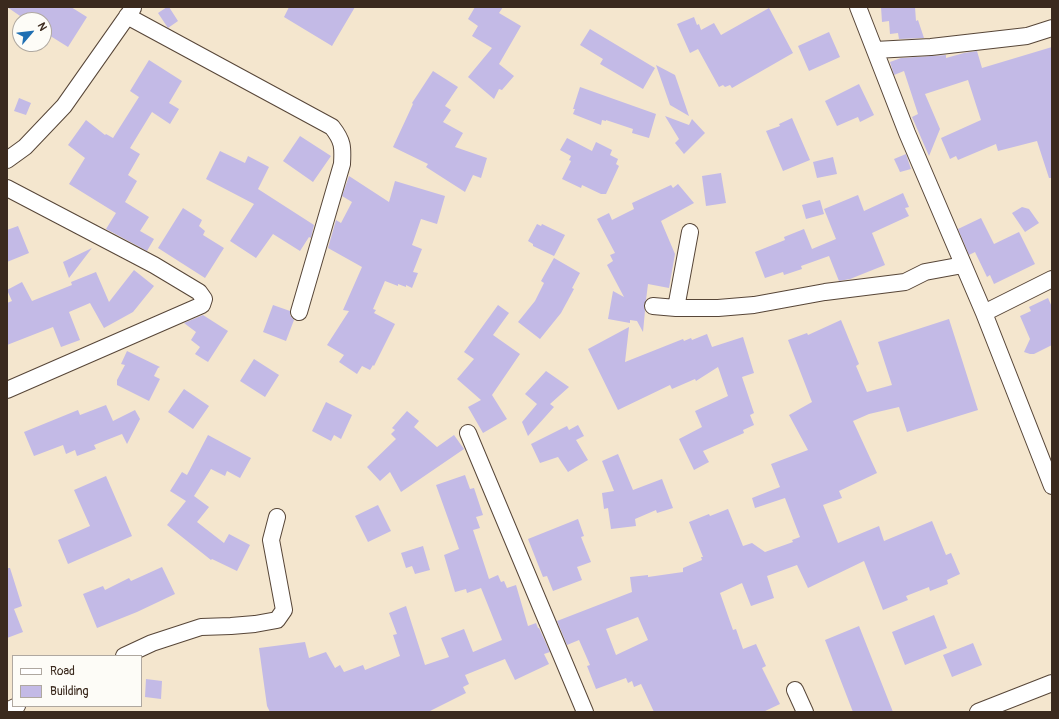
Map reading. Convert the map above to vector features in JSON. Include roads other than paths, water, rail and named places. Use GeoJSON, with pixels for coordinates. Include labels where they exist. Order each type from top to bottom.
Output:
{"type":"FeatureCollection","features":[{"type":"Feature","properties":{"kind":"street"},"geometry":{"type":"LineString","coordinates":[[858,7],[907,133],[984,313],[1052,486]]}},
{"type":"Feature","properties":{"kind":"street"},"geometry":{"type":"LineString","coordinates":[[7,160],[25,147],[64,106],[130,12],[332,127],[338,135],[343,146],[342,164],[299,312]]}},
{"type":"Feature","properties":{"kind":"street"},"geometry":{"type":"LineString","coordinates":[[875,50],[931,47],[1014,38],[1027,36],[1052,28]]}},
{"type":"Feature","properties":{"kind":"street"},"geometry":{"type":"LineString","coordinates":[[7,188],[154,265],[199,292],[204,299],[202,305],[7,390]]}},
{"type":"Feature","properties":{"kind":"street"},"geometry":{"type":"LineString","coordinates":[[676,308],[690,232]]}},
{"type":"Feature","properties":{"kind":"street"},"geometry":{"type":"LineString","coordinates":[[653,306],[676,308],[718,308],[754,305],[825,292],[905,282],[925,272],[963,265]]}},
{"type":"Feature","properties":{"kind":"street"},"geometry":{"type":"LineString","coordinates":[[984,313],[1052,279]]}},
{"type":"Feature","properties":{"kind":"street"},"geometry":{"type":"LineString","coordinates":[[468,433],[585,712]]}},
{"type":"Feature","properties":{"kind":"street"},"geometry":{"type":"LineString","coordinates":[[126,655],[152,643],[201,627],[255,624],[277,620],[284,610],[271,540],[277,517]]}},
{"type":"Feature","properties":{"kind":"street"},"geometry":{"type":"LineString","coordinates":[[978,712],[1052,683]]}},
{"type":"Feature","properties":{"kind":"street"},"geometry":{"type":"LineString","coordinates":[[795,690],[805,712]]}}]}
